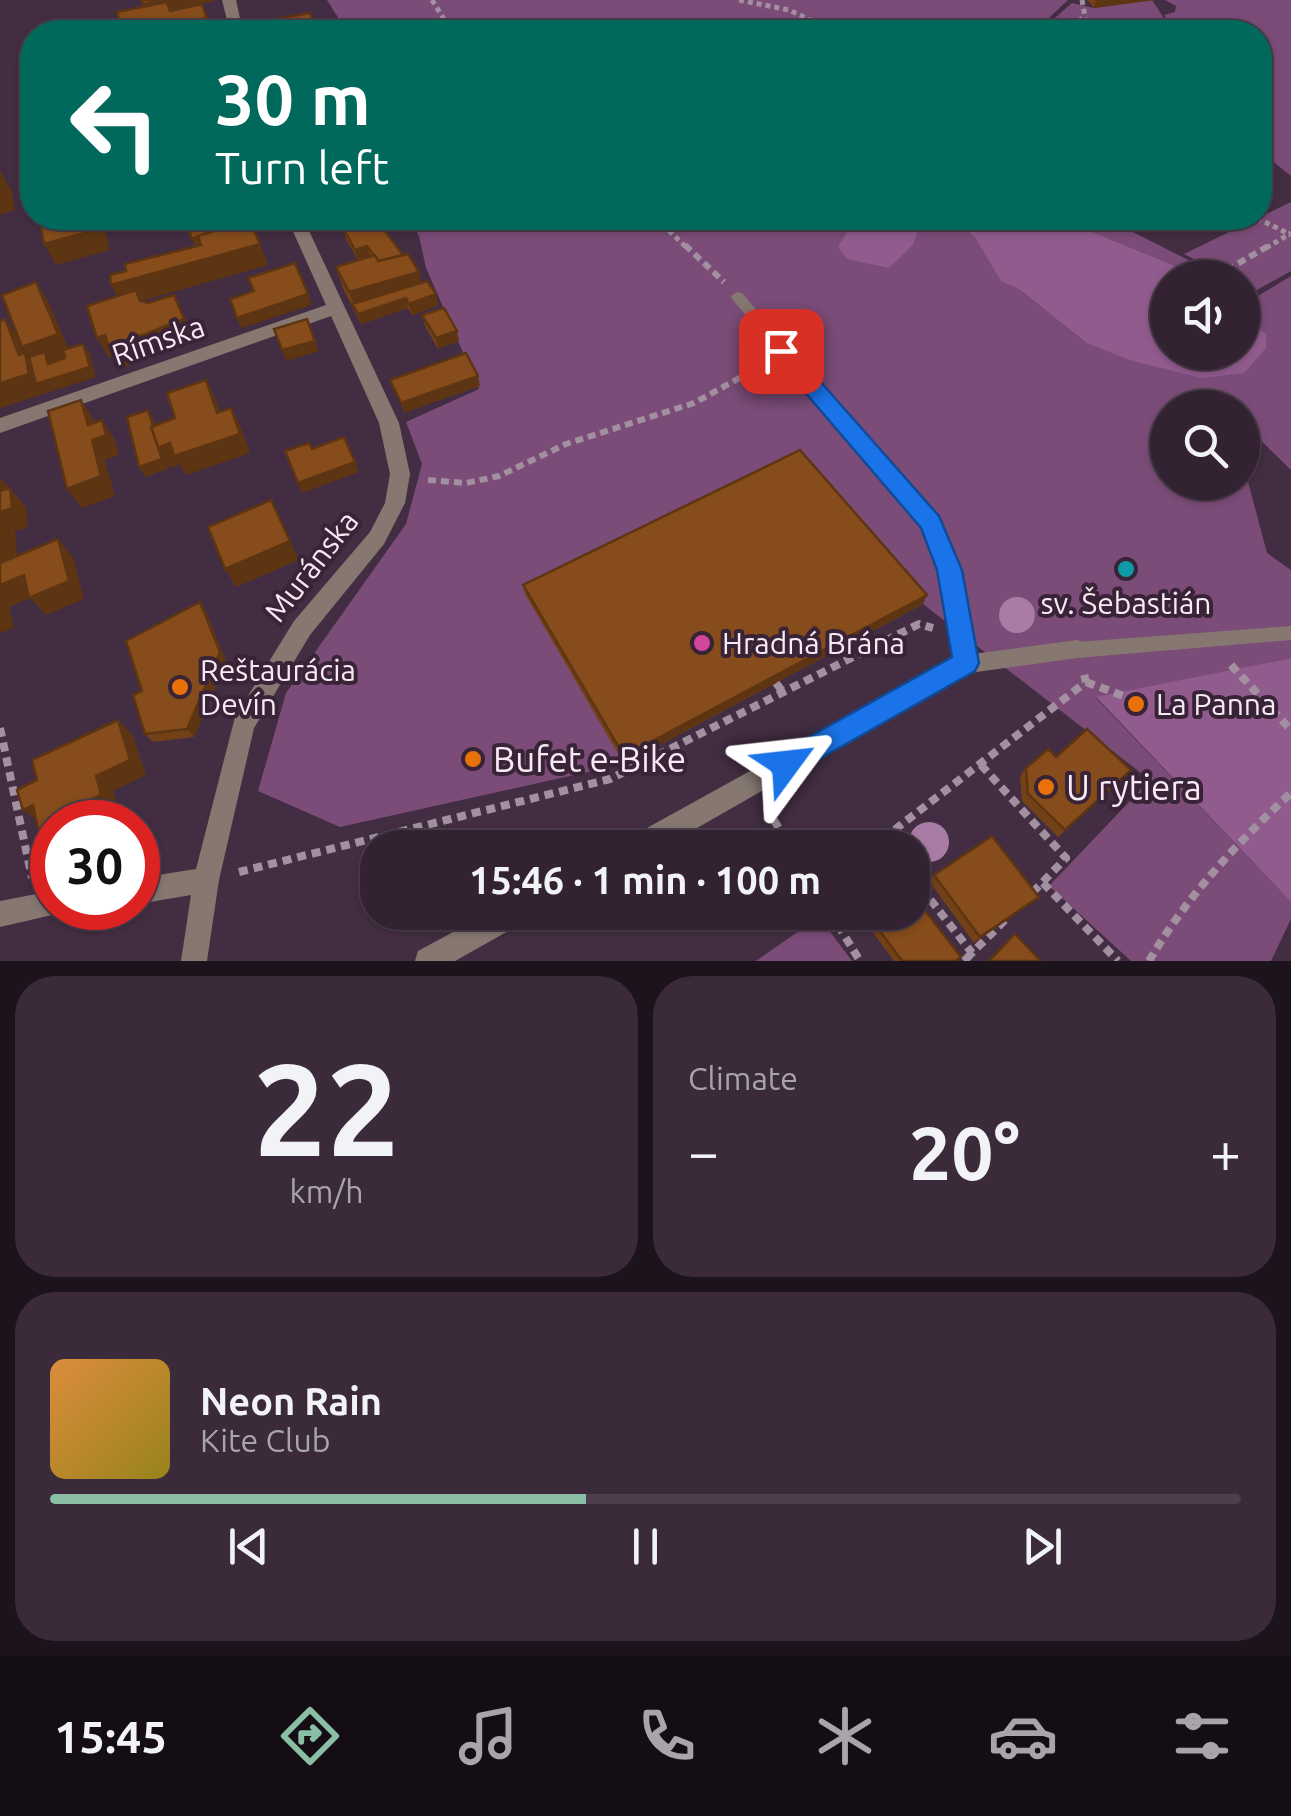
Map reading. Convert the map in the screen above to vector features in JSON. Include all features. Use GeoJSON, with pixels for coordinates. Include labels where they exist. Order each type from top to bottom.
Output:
{"type":"FeatureCollection","features":[{"type":"Feature","properties":{"kind":"street","name":"Muránska"},"geometry":{"type":"LineString","coordinates":[[194,961],[206,880],[244,725],[302,628],[377,538],[395,503],[400,474],[389,423],[300,230]]}},
{"type":"Feature","properties":{"kind":"street","name":"Rímska"},"geometry":{"type":"LineString","coordinates":[[0,426],[335,308]]}},
{"type":"Feature","properties":{"kind":"street"},"geometry":{"type":"LineString","coordinates":[[669,830],[966,663],[1077,650]]}},
{"type":"Feature","properties":{"kind":"street"},"geometry":{"type":"LineString","coordinates":[[160,887],[206,880]]}},
{"type":"Feature","properties":{"kind":"street"},"geometry":{"type":"LineString","coordinates":[[0,914],[30,908]]}},
{"type":"Feature","properties":{"kind":"street"},"geometry":{"type":"LineString","coordinates":[[428,961],[484,930]]}},
{"type":"Feature","properties":{"kind":"lane"},"geometry":{"type":"LineString","coordinates":[[736,296],[931,523],[950,570],[966,663]]}},
{"type":"Feature","properties":{"kind":"lane"},"geometry":{"type":"LineString","coordinates":[[1077,650],[1291,633]]}},
{"type":"Feature","properties":{"kind":"path"},"geometry":{"type":"LineString","coordinates":[[739,0],[789,10]]}},
{"type":"Feature","properties":{"kind":"path"},"geometry":{"type":"LineString","coordinates":[[774,0],[810,20]]}},
{"type":"Feature","properties":{"kind":"path"},"geometry":{"type":"LineString","coordinates":[[1082,0],[1086,20]]}},
{"type":"Feature","properties":{"kind":"path"},"geometry":{"type":"LineString","coordinates":[[1080,20],[1084,17]]}},
{"type":"Feature","properties":{"kind":"path"},"geometry":{"type":"LineString","coordinates":[[672,230],[736,296]]}},
{"type":"Feature","properties":{"kind":"path"},"geometry":{"type":"LineString","coordinates":[[1245,260],[1291,234]]}},
{"type":"Feature","properties":{"kind":"path"},"geometry":{"type":"LineString","coordinates":[[400,474],[449,484],[489,479],[569,443],[686,409],[738,385],[781,351]]}},
{"type":"Feature","properties":{"kind":"path"},"geometry":{"type":"LineString","coordinates":[[206,880],[610,779],[918,624],[963,636]]}},
{"type":"Feature","properties":{"kind":"path"},"geometry":{"type":"LineString","coordinates":[[1216,638],[1235,671],[1291,730]]}},
{"type":"Feature","properties":{"kind":"path"},"geometry":{"type":"LineString","coordinates":[[1077,650],[1086,682]]}},
{"type":"Feature","properties":{"kind":"path"},"geometry":{"type":"LineString","coordinates":[[1086,682],[1129,698]]}},
{"type":"Feature","properties":{"kind":"path"},"geometry":{"type":"LineString","coordinates":[[894,830],[1086,682]]}},
{"type":"Feature","properties":{"kind":"path"},"geometry":{"type":"LineString","coordinates":[[776,683],[783,692]]}},
{"type":"Feature","properties":{"kind":"path"},"geometry":{"type":"LineString","coordinates":[[0,728],[30,846]]}},
{"type":"Feature","properties":{"kind":"path"},"geometry":{"type":"LineString","coordinates":[[930,902],[968,957],[1066,858],[980,765]]}},
{"type":"Feature","properties":{"kind":"path"},"geometry":{"type":"LineString","coordinates":[[752,784],[780,830]]}},
{"type":"Feature","properties":{"kind":"path"},"geometry":{"type":"LineString","coordinates":[[1149,961],[1168,927],[1226,852],[1291,794]]}},
{"type":"Feature","properties":{"kind":"path"},"geometry":{"type":"LineString","coordinates":[[1042,883],[1118,961]]}},
{"type":"Feature","properties":{"kind":"path"},"geometry":{"type":"LineString","coordinates":[[841,930],[860,961]]}},
{"type":"Feature","properties":{"kind":"shaded area"},"geometry":{"type":"Polygon","coordinates":[[[327,0],[1068,0],[1047,20],[339,19],[327,0]]]}},
{"type":"Feature","properties":{"kind":"shaded area"},"geometry":{"type":"Polygon","coordinates":[[[1152,0],[1165,20],[1053,20],[1072,3],[1094,8],[1152,0]]]}},
{"type":"Feature","properties":{"kind":"shaded area"},"geometry":{"type":"Polygon","coordinates":[[[1165,0],[1291,0],[1291,176],[1272,161],[1272,20],[1168,20],[1164,15],[1175,12],[1176,6],[1165,0]]]}},
{"type":"Feature","properties":{"kind":"shaded area"},"geometry":{"type":"Polygon","coordinates":[[[1291,202],[1291,271],[1260,288],[1260,260],[1196,260],[1184,254],[1233,230],[1272,230],[1272,211],[1291,202]]]}},
{"type":"Feature","properties":{"kind":"shaded area"},"geometry":{"type":"Polygon","coordinates":[[[416,230],[848,230],[839,247],[847,259],[913,245],[919,230],[966,230],[1001,280],[1020,290],[1085,342],[1150,355],[1150,370],[1244,373],[1260,370],[1260,344],[1266,333],[1260,330],[1260,295],[1291,276],[1291,470],[1260,440],[1260,390],[1150,390],[1150,500],[1253,500],[1267,553],[1291,570],[1291,658],[1096,698],[1291,902],[1291,919],[1271,961],[1131,961],[1049,886],[1150,780],[923,604],[624,764],[340,827],[258,791],[286,693],[406,524],[422,464],[406,422],[479,389],[426,268],[416,230]]]}},
{"type":"Feature","properties":{"kind":"shaded area"},"geometry":{"type":"Polygon","coordinates":[[[848,230],[919,230],[913,245],[889,268],[847,259],[838,247],[848,230]]]}},
{"type":"Feature","properties":{"kind":"shaded area"},"geometry":{"type":"Polygon","coordinates":[[[966,230],[1087,230],[1161,260],[1150,260],[1150,365],[1085,342],[1020,290],[1001,281],[966,230]]]}},
{"type":"Feature","properties":{"kind":"shaded area"},"geometry":{"type":"Polygon","coordinates":[[[1087,230],[1129,230],[1188,260],[1161,260],[1087,230]]]}},
{"type":"Feature","properties":{"kind":"shaded area"},"geometry":{"type":"Polygon","coordinates":[[[1260,330],[1266,333],[1266,348],[1260,355],[1260,330]]]}},
{"type":"Feature","properties":{"kind":"shaded area"},"geometry":{"type":"Polygon","coordinates":[[[1169,370],[1247,370],[1244,373],[1201,378],[1169,370]]]}},
{"type":"Feature","properties":{"kind":"shaded area"},"geometry":{"type":"Polygon","coordinates":[[[1291,658],[1291,902],[1096,697],[1291,658]]]}},
{"type":"Feature","properties":{"kind":"shaded area"},"geometry":{"type":"Polygon","coordinates":[[[800,930],[829,930],[852,961],[756,961],[800,930]]]}},
{"type":"Feature","properties":{"kind":"building"},"geometry":{"type":"Polygon","coordinates":[[[167,2],[170,11],[202,4],[207,18],[119,20],[117,12],[167,2]]]}},
{"type":"Feature","properties":{"kind":"building"},"geometry":{"type":"Polygon","coordinates":[[[310,13],[313,20],[271,20],[310,13]]]}},
{"type":"Feature","properties":{"kind":"building"},"geometry":{"type":"Polygon","coordinates":[[[41,230],[95,230],[44,244],[41,230]]]}},
{"type":"Feature","properties":{"kind":"building"},"geometry":{"type":"Polygon","coordinates":[[[189,230],[219,230],[192,239],[189,230]]]}},
{"type":"Feature","properties":{"kind":"building"},"geometry":{"type":"Polygon","coordinates":[[[217,230],[254,230],[260,244],[111,285],[110,275],[126,271],[125,264],[201,245],[198,236],[217,230]]]}},
{"type":"Feature","properties":{"kind":"building"},"geometry":{"type":"Polygon","coordinates":[[[344,230],[384,230],[403,255],[378,261],[367,246],[355,250],[344,230]]]}},
{"type":"Feature","properties":{"kind":"building"},"geometry":{"type":"Polygon","coordinates":[[[408,254],[419,272],[349,292],[336,267],[375,255],[378,261],[408,254]]]}},
{"type":"Feature","properties":{"kind":"building"},"geometry":{"type":"Polygon","coordinates":[[[295,263],[308,294],[237,318],[230,299],[254,291],[248,278],[295,263]]]}},
{"type":"Feature","properties":{"kind":"building"},"geometry":{"type":"Polygon","coordinates":[[[427,281],[436,294],[409,304],[406,298],[358,314],[352,304],[427,281]]]}},
{"type":"Feature","properties":{"kind":"building"},"geometry":{"type":"Polygon","coordinates":[[[36,282],[58,334],[22,347],[2,295],[36,282]]]}},
{"type":"Feature","properties":{"kind":"building"},"geometry":{"type":"Polygon","coordinates":[[[136,290],[140,301],[148,303],[174,295],[184,319],[109,348],[105,335],[97,338],[87,306],[136,290]]]}},
{"type":"Feature","properties":{"kind":"building"},"geometry":{"type":"Polygon","coordinates":[[[444,308],[457,331],[436,338],[422,315],[444,308]]]}},
{"type":"Feature","properties":{"kind":"building"},"geometry":{"type":"Polygon","coordinates":[[[5,319],[19,355],[25,353],[29,374],[0,383],[0,321],[5,319]]]}},
{"type":"Feature","properties":{"kind":"building"},"geometry":{"type":"Polygon","coordinates":[[[307,319],[315,341],[282,350],[274,329],[307,319]]]}},
{"type":"Feature","properties":{"kind":"building"},"geometry":{"type":"Polygon","coordinates":[[[83,344],[90,367],[36,384],[29,357],[45,352],[48,364],[65,358],[63,350],[83,344]]]}},
{"type":"Feature","properties":{"kind":"building"},"geometry":{"type":"Polygon","coordinates":[[[466,353],[478,376],[401,403],[390,380],[466,353]]]}},
{"type":"Feature","properties":{"kind":"building"},"geometry":{"type":"Polygon","coordinates":[[[206,380],[217,413],[231,408],[240,434],[174,456],[170,443],[158,448],[151,427],[175,418],[167,393],[206,380]]]}},
{"type":"Feature","properties":{"kind":"building"},"geometry":{"type":"Polygon","coordinates":[[[81,400],[88,425],[102,420],[106,435],[92,440],[101,476],[67,489],[48,411],[81,400]]]}},
{"type":"Feature","properties":{"kind":"building"},"geometry":{"type":"Polygon","coordinates":[[[148,410],[162,459],[139,467],[127,417],[148,410]]]}},
{"type":"Feature","properties":{"kind":"building"},"geometry":{"type":"Polygon","coordinates":[[[344,437],[355,462],[298,483],[285,451],[309,443],[312,449],[344,437]]]}},
{"type":"Feature","properties":{"kind":"building","name":"Hradná Brána"},"geometry":{"type":"Polygon","coordinates":[[[800,450],[927,595],[624,756],[523,585],[800,450]]]}},
{"type":"Feature","properties":{"kind":"building"},"geometry":{"type":"Polygon","coordinates":[[[10,488],[12,508],[0,512],[0,491],[10,488]]]}},
{"type":"Feature","properties":{"kind":"building"},"geometry":{"type":"Polygon","coordinates":[[[271,500],[290,541],[225,569],[208,527],[271,500]]]}},
{"type":"Feature","properties":{"kind":"building"},"geometry":{"type":"Polygon","coordinates":[[[58,539],[69,581],[29,598],[24,575],[0,585],[0,563],[58,539]]]}},
{"type":"Feature","properties":{"kind":"building","name":"Reštaurácia Devín"},"geometry":{"type":"Polygon","coordinates":[[[200,602],[220,652],[187,729],[145,734],[133,695],[142,691],[126,641],[200,602]]]}},
{"type":"Feature","properties":{"kind":"building"},"geometry":{"type":"Polygon","coordinates":[[[118,720],[130,760],[96,776],[101,795],[91,800],[30,800],[30,806],[23,810],[17,790],[37,780],[32,760],[118,720]]]}},
{"type":"Feature","properties":{"kind":"building"},"geometry":{"type":"Polygon","coordinates":[[[1087,729],[1131,770],[1065,830],[1028,794],[1026,768],[1048,749],[1056,757],[1087,729]]]}},
{"type":"Feature","properties":{"kind":"building"},"geometry":{"type":"Polygon","coordinates":[[[992,836],[1039,897],[980,937],[934,875],[992,836]]]}},
{"type":"Feature","properties":{"kind":"building"},"geometry":{"type":"Polygon","coordinates":[[[930,917],[961,957],[955,961],[902,961],[879,930],[930,930],[930,917]]]}},
{"type":"Feature","properties":{"kind":"building"},"geometry":{"type":"Polygon","coordinates":[[[1015,934],[1041,961],[989,961],[1015,934]]]}},
{"type":"Feature","properties":{"kind":"place","name":"sv. Šebastián"},"geometry":{"type":"Point","coordinates":[1126,569]}},
{"type":"Feature","properties":{"kind":"place","name":"Hradná Brána"},"geometry":{"type":"Point","coordinates":[702,643]}},
{"type":"Feature","properties":{"kind":"place","name":"Reštaurácia Devín"},"geometry":{"type":"Point","coordinates":[180,687]}},
{"type":"Feature","properties":{"kind":"place","name":"La Panna"},"geometry":{"type":"Point","coordinates":[1136,704]}},
{"type":"Feature","properties":{"kind":"place","name":"Bufet e-Bike"},"geometry":{"type":"Point","coordinates":[473,759]}},
{"type":"Feature","properties":{"kind":"place","name":"U rytiera"},"geometry":{"type":"Point","coordinates":[1046,787]}},
{"type":"Feature","properties":{"kind":"route"},"geometry":{"type":"LineString","coordinates":[[781,351],[931,523],[950,570],[966,663],[786,764]]}}]}
